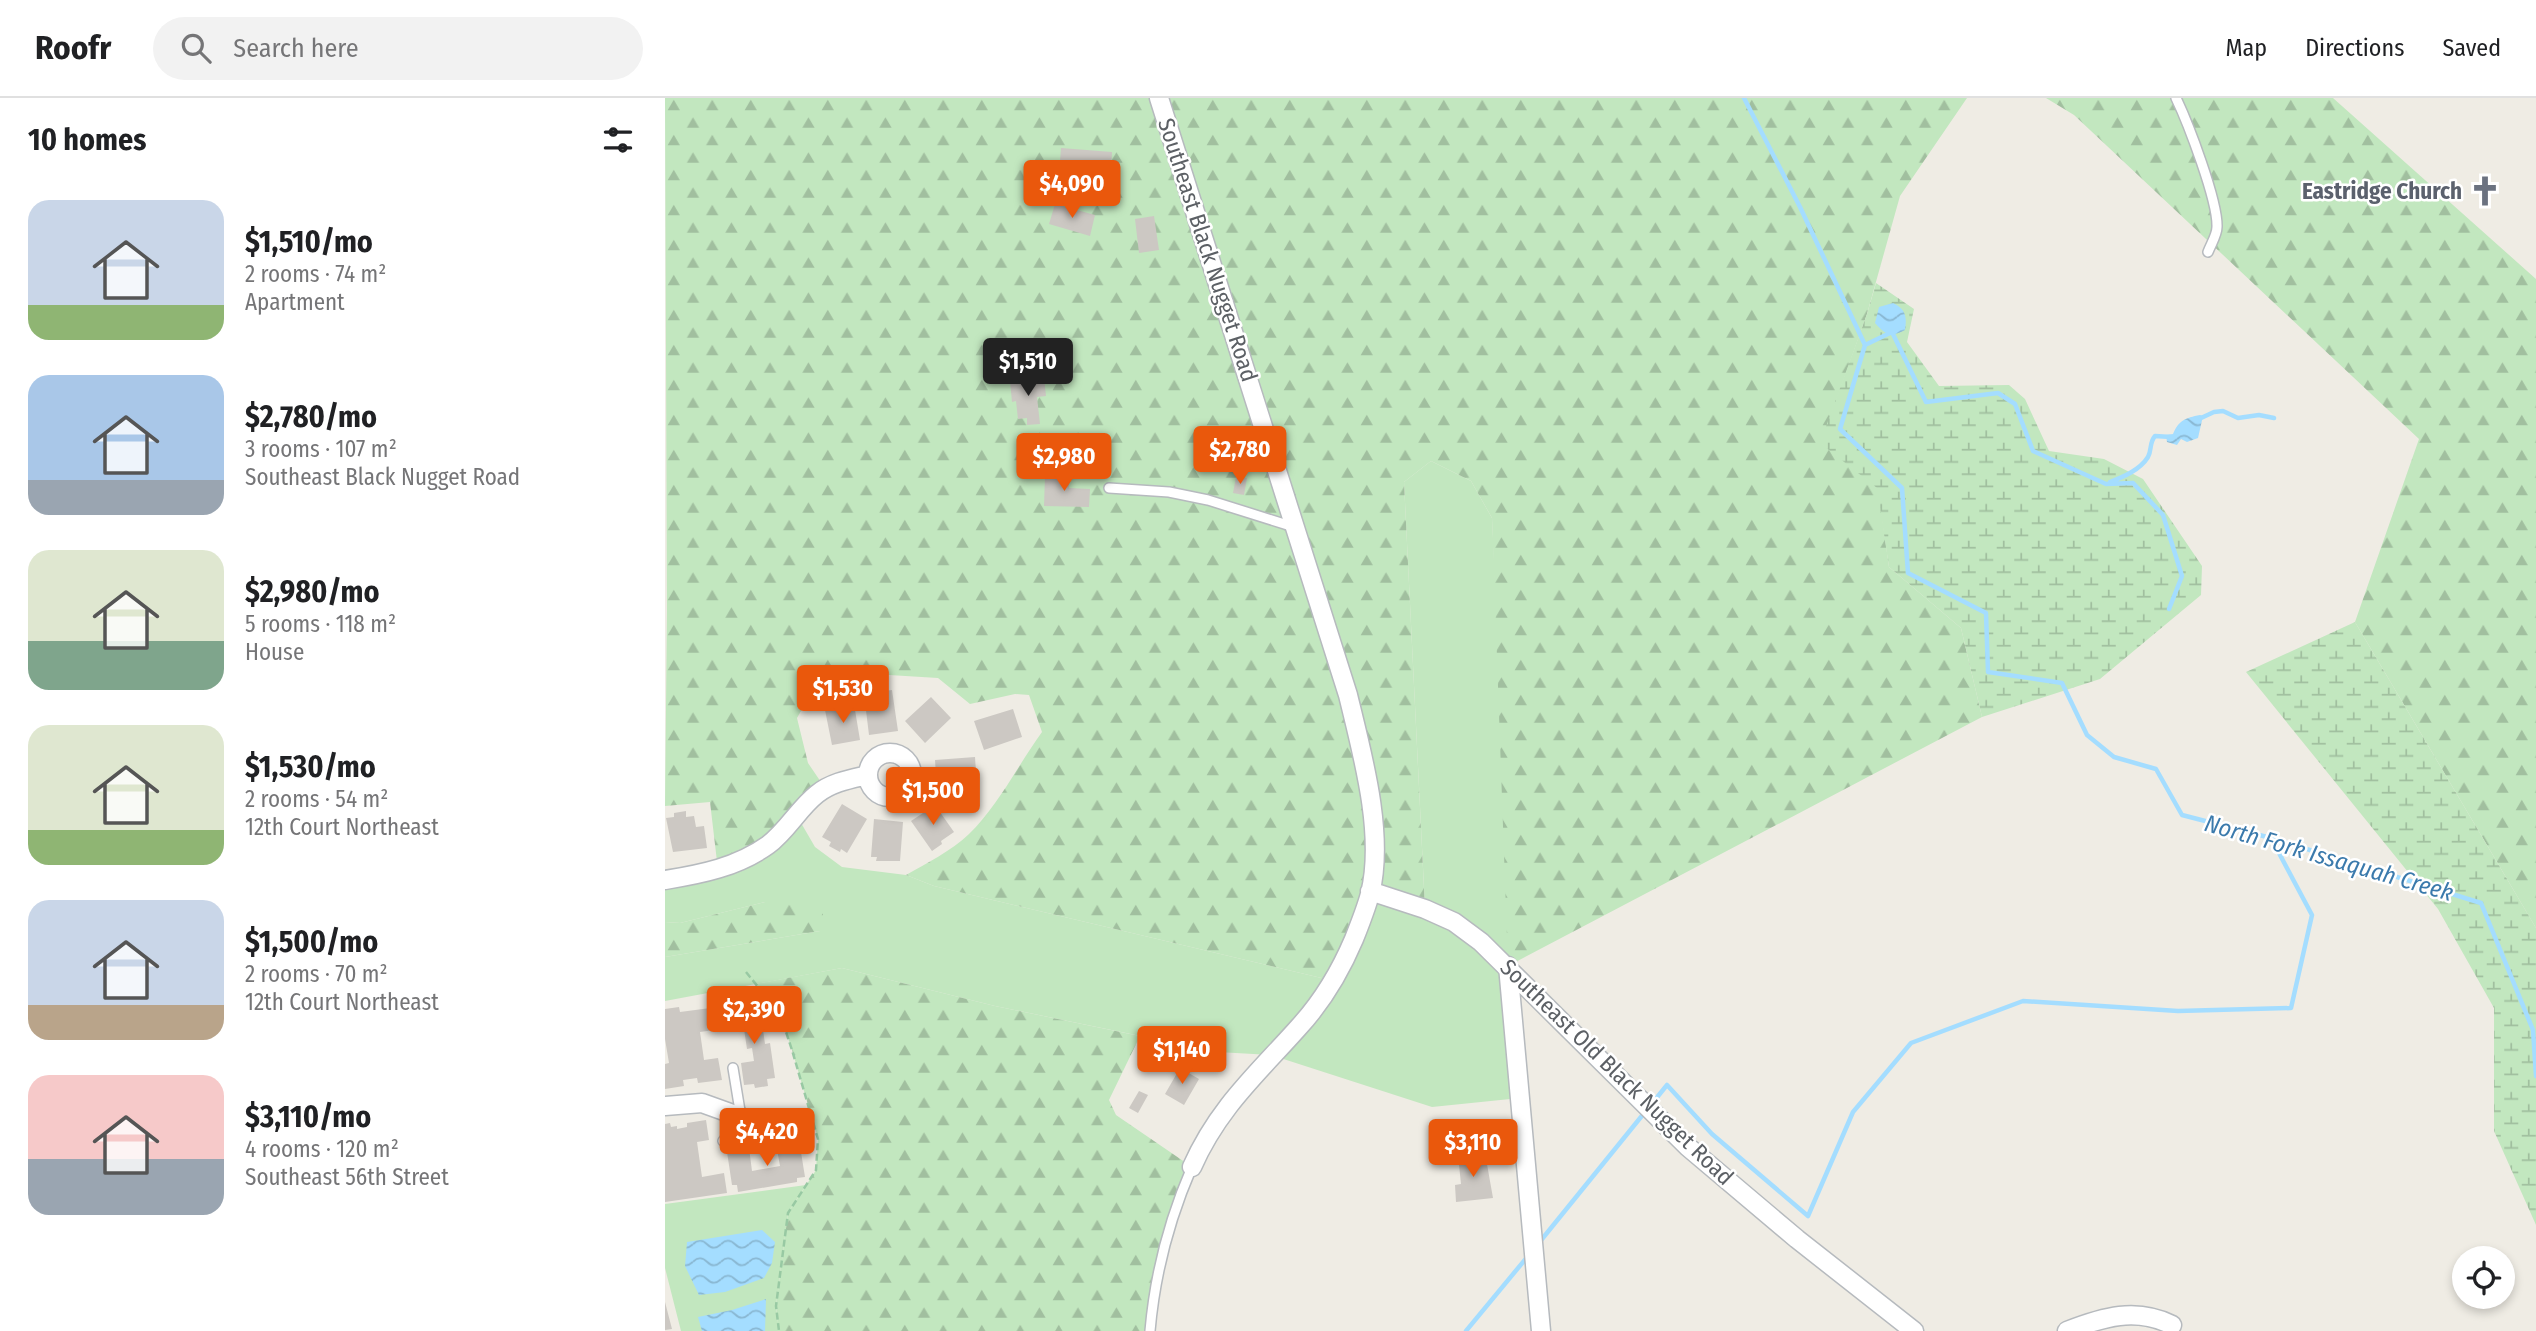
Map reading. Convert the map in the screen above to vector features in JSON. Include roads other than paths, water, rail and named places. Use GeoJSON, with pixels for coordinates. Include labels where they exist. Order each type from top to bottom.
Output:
{"type":"FeatureCollection","features":[{"type":"Feature","properties":{"kind":"street","name":"Southeast Black Nugget Road"},"geometry":{"type":"LineString","coordinates":[[1159,98],[1348,695],[1369,788],[1374,861],[1370,891],[1348,954],[1334,981],[1315,1009],[1227,1107],[1192,1167]]}},
{"type":"Feature","properties":{"kind":"street"},"geometry":{"type":"LineString","coordinates":[[665,880],[717,870],[743,860],[770,844],[815,795],[825,788],[868,775]]}},
{"type":"Feature","properties":{"kind":"street","name":"Southeast Old Black Nugget Road"},"geometry":{"type":"LineString","coordinates":[[1370,891],[1425,909],[1454,922],[1481,942],[1688,1147],[1797,1239],[1914,1331]]}},
{"type":"Feature","properties":{"kind":"street"},"geometry":{"type":"LineString","coordinates":[[1508,966],[1541,1331]]}},
{"type":"Feature","properties":{"kind":"street"},"geometry":{"type":"LineString","coordinates":[[665,1106],[702,1103],[741,1117]]}},
{"type":"Feature","properties":{"kind":"street"},"geometry":{"type":"LineString","coordinates":[[2067,1331],[2107,1318],[2144,1314],[2172,1325]]}},
{"type":"Feature","properties":{"kind":"lane"},"geometry":{"type":"LineString","coordinates":[[2176,98],[2187,123],[2216,213],[2217,229],[2208,252]]}},
{"type":"Feature","properties":{"kind":"lane"},"geometry":{"type":"LineString","coordinates":[[1109,488],[1169,492],[1208,500],[1296,528]]}},
{"type":"Feature","properties":{"kind":"lane"},"geometry":{"type":"LineString","coordinates":[[723,1141],[741,1117],[733,1068]]}},
{"type":"Feature","properties":{"kind":"lane","name":"Southeast Black Nugget Road"},"geometry":{"type":"LineString","coordinates":[[1150,1331],[1156,1281],[1167,1233],[1192,1167]]}},
{"type":"Feature","properties":{"kind":"water"},"geometry":{"type":"Polygon","coordinates":[[[1893,303],[1903,311],[1906,321],[1905,330],[1896,334],[1885,333],[1875,323],[1879,307],[1893,303]]]}},
{"type":"Feature","properties":{"kind":"water"},"geometry":{"type":"Polygon","coordinates":[[[2203,416],[2198,438],[2187,442],[2181,439],[2177,445],[2167,442],[2166,435],[2173,434],[2180,423],[2203,416]]]}},
{"type":"Feature","properties":{"kind":"water"},"geometry":{"type":"Polygon","coordinates":[[[762,1230],[775,1242],[772,1263],[764,1278],[725,1292],[699,1295],[685,1266],[687,1242],[762,1230]]]}},
{"type":"Feature","properties":{"kind":"water"},"geometry":{"type":"Polygon","coordinates":[[[766,1299],[765,1331],[702,1331],[698,1317],[766,1299]]]}},
{"type":"Feature","properties":{"kind":"waterway","name":"North Fork Issaquah Creek"},"geometry":{"type":"LineString","coordinates":[[1744,98],[1800,207],[1865,345],[1840,429],[1902,488],[1908,573],[1986,613],[1988,672],[2062,683],[2087,735],[2114,757],[2156,769],[2182,815],[2271,838],[2481,903],[2533,1030],[2536,1076]]}},
{"type":"Feature","properties":{"kind":"waterway"},"geometry":{"type":"LineString","coordinates":[[1865,345],[1892,332],[1926,402],[1998,393],[2015,404],[2033,451],[2106,484],[2133,483],[2163,515],[2182,576],[2169,609]]}},
{"type":"Feature","properties":{"kind":"waterway"},"geometry":{"type":"LineString","coordinates":[[2201,418],[2223,411],[2238,418],[2259,415],[2274,418]]}},
{"type":"Feature","properties":{"kind":"waterway"},"geometry":{"type":"LineString","coordinates":[[2110,482],[2131,473],[2145,462],[2155,436],[2171,437]]}},
{"type":"Feature","properties":{"kind":"waterway"},"geometry":{"type":"LineString","coordinates":[[1650,1106],[1667,1085],[1712,1134],[1808,1216],[1853,1112],[1911,1043],[2023,1001],[2178,1011],[2291,1008],[2312,915],[2271,838]]}},
{"type":"Feature","properties":{"kind":"waterway"},"geometry":{"type":"LineString","coordinates":[[1538,1244],[1645,1112]]}},
{"type":"Feature","properties":{"kind":"waterway"},"geometry":{"type":"LineString","coordinates":[[1466,1331],[1528,1256]]}},
{"type":"Feature","properties":{"kind":"place","name":"Eastridge Church"},"geometry":{"type":"Point","coordinates":[2485,191]}}]}
